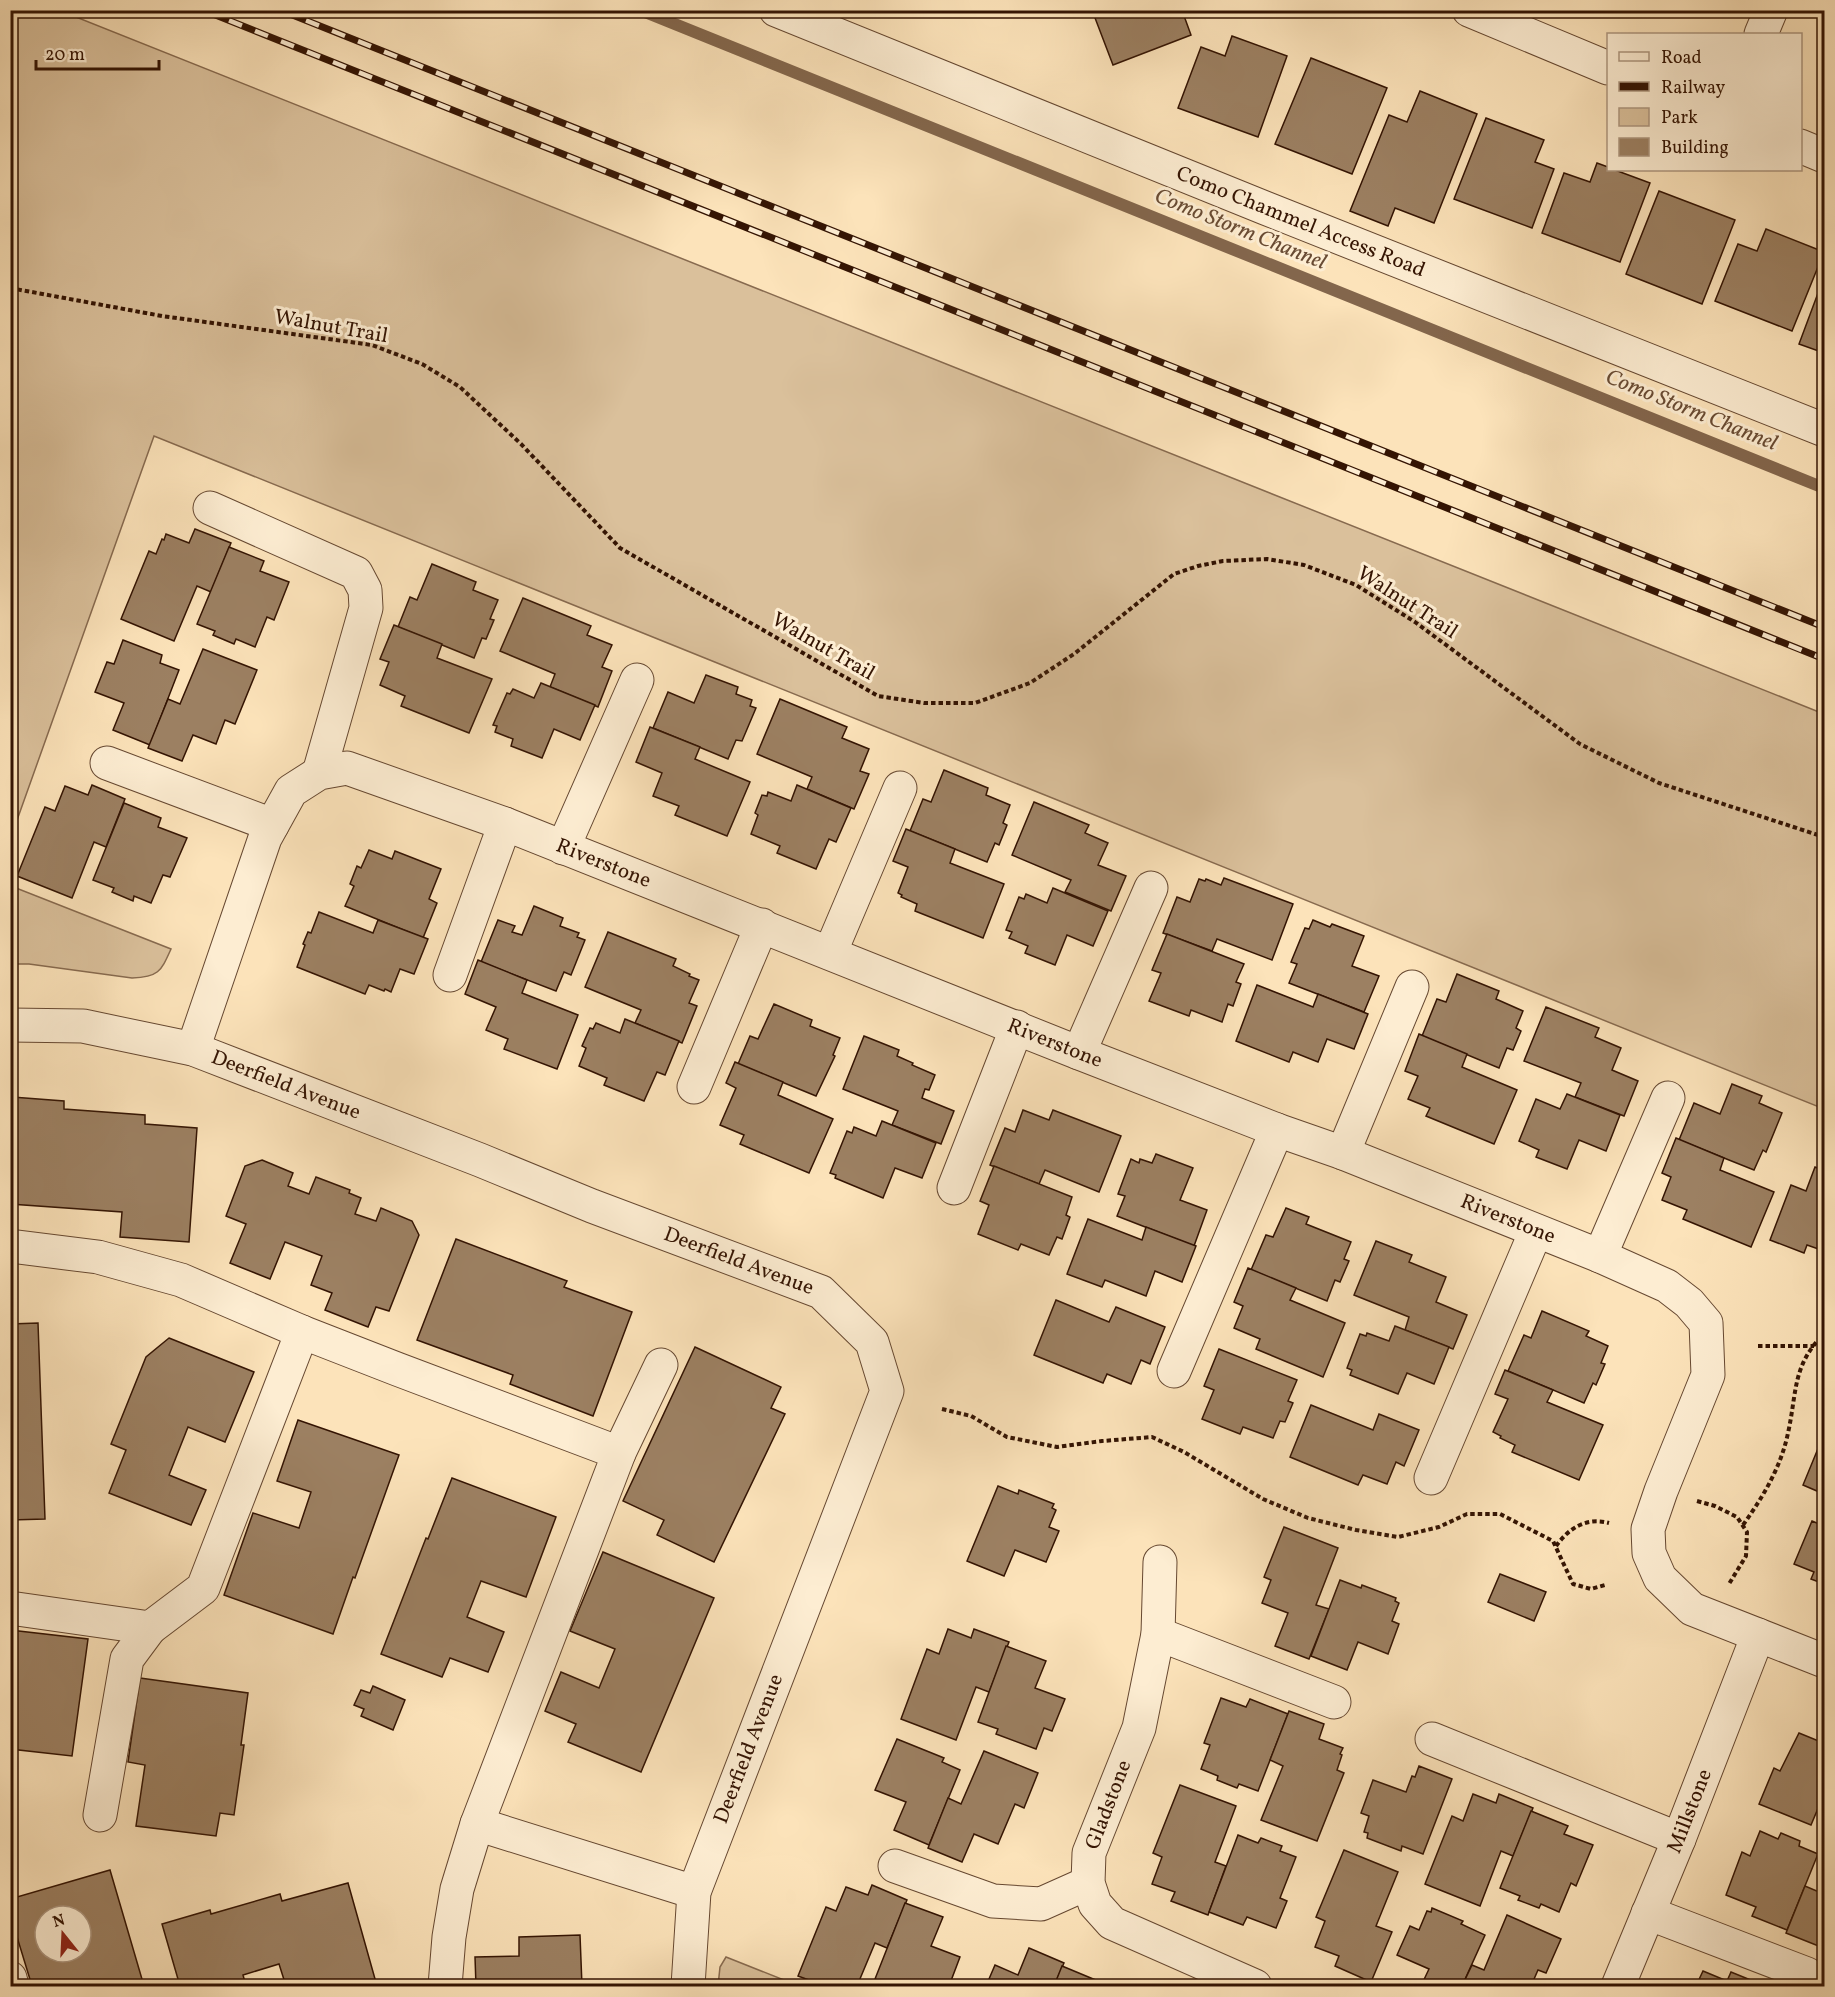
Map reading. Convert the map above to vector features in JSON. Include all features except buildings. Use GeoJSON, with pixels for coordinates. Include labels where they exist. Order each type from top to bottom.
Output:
{"type":"FeatureCollection","features":[{"type":"Feature","properties":{"kind":"street","name":"Como Chammel Access Road"},"geometry":{"type":"LineString","coordinates":[[776,10],[1265,208],[1824,430]]}},
{"type":"Feature","properties":{"kind":"street"},"geometry":{"type":"LineString","coordinates":[[1469,10],[1607,68]]}},
{"type":"Feature","properties":{"kind":"street"},"geometry":{"type":"LineString","coordinates":[[1761,33],[1771,10]]}},
{"type":"Feature","properties":{"kind":"street"},"geometry":{"type":"LineString","coordinates":[[1802,147],[1824,156]]}},
{"type":"Feature","properties":{"kind":"street"},"geometry":{"type":"LineString","coordinates":[[210,508],[356,573],[365,590],[366,608],[319,773]]}},
{"type":"Feature","properties":{"kind":"street"},"geometry":{"type":"LineString","coordinates":[[563,848],[637,680]]}},
{"type":"Feature","properties":{"kind":"street"},"geometry":{"type":"LineString","coordinates":[[107,763],[272,825]]}},
{"type":"Feature","properties":{"kind":"street","name":"Riverstone"},"geometry":{"type":"LineString","coordinates":[[193,1049],[265,838],[291,791],[319,773],[347,768],[505,824],[1079,1053],[1277,1130],[1343,1153],[1600,1256],[1667,1286],[1689,1303],[1706,1323],[1708,1375],[1648,1529],[1649,1553],[1660,1578],[1692,1609],[1824,1661]]}},
{"type":"Feature","properties":{"kind":"street"},"geometry":{"type":"LineString","coordinates":[[830,952],[900,788]]}},
{"type":"Feature","properties":{"kind":"street"},"geometry":{"type":"LineString","coordinates":[[450,975],[505,824]]}},
{"type":"Feature","properties":{"kind":"street"},"geometry":{"type":"LineString","coordinates":[[1079,1053],[1151,888]]}},
{"type":"Feature","properties":{"kind":"street"},"geometry":{"type":"LineString","coordinates":[[694,1087],[762,925]]}},
{"type":"Feature","properties":{"kind":"street"},"geometry":{"type":"LineString","coordinates":[[1343,1153],[1412,987]]}},
{"type":"Feature","properties":{"kind":"street","name":"Deerfield Avenue"},"geometry":{"type":"LineString","coordinates":[[10,1025],[83,1026],[193,1049],[592,1206],[821,1292],[872,1342],[887,1391],[694,1892],[688,1986]]}},
{"type":"Feature","properties":{"kind":"street"},"geometry":{"type":"LineString","coordinates":[[954,1188],[1017,1028]]}},
{"type":"Feature","properties":{"kind":"street"},"geometry":{"type":"LineString","coordinates":[[1600,1256],[1668,1098]]}},
{"type":"Feature","properties":{"kind":"street"},"geometry":{"type":"LineString","coordinates":[[1174,1371],[1277,1130]]}},
{"type":"Feature","properties":{"kind":"street"},"geometry":{"type":"LineString","coordinates":[[1431,1478],[1536,1232]]}},
{"type":"Feature","properties":{"kind":"street"},"geometry":{"type":"LineString","coordinates":[[10,1246],[98,1257],[181,1280],[302,1332],[620,1453]]}},
{"type":"Feature","properties":{"kind":"street"},"geometry":{"type":"LineString","coordinates":[[100,1815],[127,1659],[150,1628],[203,1588],[302,1332]]}},
{"type":"Feature","properties":{"kind":"street"},"geometry":{"type":"LineString","coordinates":[[445,1986],[449,1937],[457,1889],[477,1824],[620,1453],[661,1365]]}},
{"type":"Feature","properties":{"kind":"street","name":"Gladstone"},"geometry":{"type":"LineString","coordinates":[[1160,1562],[1158,1634],[1138,1728],[1089,1853],[1088,1883],[1095,1904],[1112,1923],[1255,1986]]}},
{"type":"Feature","properties":{"kind":"street"},"geometry":{"type":"LineString","coordinates":[[10,1608],[150,1628]]}},
{"type":"Feature","properties":{"kind":"street"},"geometry":{"type":"LineString","coordinates":[[1158,1634],[1334,1702]]}},
{"type":"Feature","properties":{"kind":"street","name":"Millstone"},"geometry":{"type":"LineString","coordinates":[[1618,1986],[1679,1839],[1758,1635]]}},
{"type":"Feature","properties":{"kind":"street"},"geometry":{"type":"LineString","coordinates":[[1432,1739],[1679,1839]]}},
{"type":"Feature","properties":{"kind":"street"},"geometry":{"type":"LineString","coordinates":[[477,1824],[694,1892]]}},
{"type":"Feature","properties":{"kind":"street"},"geometry":{"type":"LineString","coordinates":[[895,1866],[993,1901],[1041,1904],[1088,1883]]}},
{"type":"Feature","properties":{"kind":"street"},"geometry":{"type":"LineString","coordinates":[[1648,1913],[1807,1974]]}},
{"type":"Feature","properties":{"kind":"street"},"geometry":{"type":"LineString","coordinates":[[10,1978],[12,1986]]}},
{"type":"Feature","properties":{"kind":"path","name":"Walnut Trail"},"geometry":{"type":"LineString","coordinates":[[10,288],[162,316],[372,345],[422,364],[460,387],[521,444],[620,548],[878,696],[924,703],[975,702],[1030,683],[1074,654],[1174,574],[1223,561],[1267,559],[1304,565],[1356,585],[1414,622],[1580,744],[1610,759],[1659,783],[1824,837]]}},
{"type":"Feature","properties":{"kind":"path"},"geometry":{"type":"LineString","coordinates":[[1743,1525],[1759,1502],[1776,1469],[1788,1434],[1795,1386],[1804,1359],[1824,1334]]}},
{"type":"Feature","properties":{"kind":"path"},"geometry":{"type":"LineString","coordinates":[[1758,1346],[1814,1346]]}},
{"type":"Feature","properties":{"kind":"path"},"geometry":{"type":"LineString","coordinates":[[942,1409],[971,1416],[1007,1437],[1057,1447],[1152,1437],[1184,1452],[1263,1499],[1308,1518],[1356,1530],[1398,1537],[1439,1527],[1467,1514],[1500,1514],[1553,1541],[1573,1584],[1591,1589],[1605,1585]]}},
{"type":"Feature","properties":{"kind":"path"},"geometry":{"type":"LineString","coordinates":[[1661,1491],[1715,1506],[1737,1517],[1747,1532],[1746,1556],[1710,1616]]}},
{"type":"Feature","properties":{"kind":"path"},"geometry":{"type":"LineString","coordinates":[[1556,1546],[1565,1533],[1575,1526],[1597,1520],[1609,1522]]}},
{"type":"Feature","properties":{"kind":"green space"},"geometry":{"type":"Polygon","coordinates":[[[11,10],[61,11],[1824,714],[1824,1109],[154,436],[11,837],[11,10]]]}},
{"type":"Feature","properties":{"kind":"green space"},"geometry":{"type":"Polygon","coordinates":[[[10,886],[171,949],[161,968],[154,974],[132,978],[29,964],[11,964],[10,886]]]}},
{"type":"Feature","properties":{"kind":"green space"},"geometry":{"type":"Polygon","coordinates":[[[726,1957],[799,1986],[718,1986],[720,1967],[726,1957]]]}},
{"type":"Feature","properties":{"kind":"waterway","name":"Como Storm Channel"},"geometry":{"type":"LineString","coordinates":[[640,10],[1824,488]]}},
{"type":"Feature","properties":{"kind":"railway"},"geometry":{"type":"LineString","coordinates":[[203,10],[1824,659]]}},
{"type":"Feature","properties":{"kind":"railway"},"geometry":{"type":"LineString","coordinates":[[280,10],[1824,627]]}}]}
